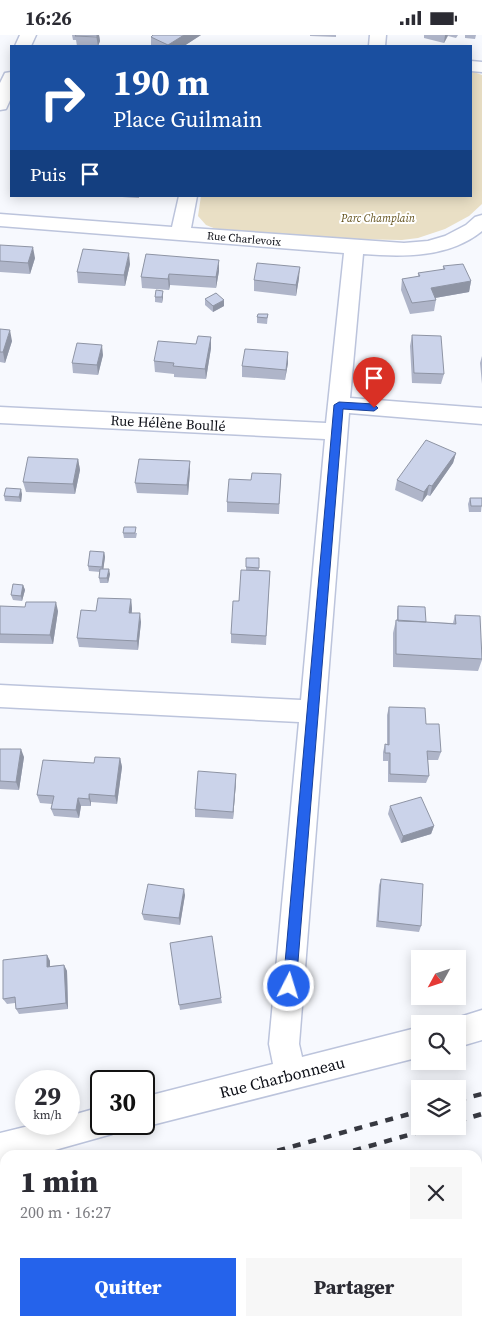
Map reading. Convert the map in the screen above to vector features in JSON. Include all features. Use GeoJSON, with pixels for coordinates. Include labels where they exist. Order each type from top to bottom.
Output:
{"type":"FeatureCollection","features":[{"type":"Feature","properties":{"kind":"street"},"geometry":{"type":"LineString","coordinates":[[0,105],[10,80]]}},
{"type":"Feature","properties":{"kind":"street"},"geometry":{"type":"LineString","coordinates":[[180,234],[188,197]]}},
{"type":"Feature","properties":{"kind":"street","name":"Rue Charlevoix"},"geometry":{"type":"LineString","coordinates":[[0,220],[392,251],[425,248],[455,239],[482,221]]}},
{"type":"Feature","properties":{"kind":"street"},"geometry":{"type":"LineString","coordinates":[[291,1075],[284,1044],[336,432],[354,248]]}},
{"type":"Feature","properties":{"kind":"street"},"geometry":{"type":"LineString","coordinates":[[339,405],[482,416]]}},
{"type":"Feature","properties":{"kind":"street","name":"Rue Hélène Boullé"},"geometry":{"type":"LineString","coordinates":[[0,415],[336,432]]}},
{"type":"Feature","properties":{"kind":"street"},"geometry":{"type":"LineString","coordinates":[[0,696],[313,712]]}},
{"type":"Feature","properties":{"kind":"street"},"geometry":{"type":"LineString","coordinates":[[466,1030],[482,1025]]}},
{"type":"Feature","properties":{"kind":"street","name":"Rue Charbonneau"},"geometry":{"type":"LineString","coordinates":[[155,1109],[411,1044]]}},
{"type":"Feature","properties":{"kind":"street"},"geometry":{"type":"LineString","coordinates":[[0,1149],[90,1126]]}},
{"type":"Feature","properties":{"kind":"green space","name":"Parc Champlain"},"geometry":{"type":"Polygon","coordinates":[[[472,71],[482,75],[482,204],[469,216],[445,229],[418,238],[402,240],[351,239],[216,229],[206,225],[198,216],[201,197],[472,197],[472,71]]]}},
{"type":"Feature","properties":{"kind":"building"},"geometry":{"type":"Polygon","coordinates":[[[97,35],[97,37],[75,36],[97,35]]]}},
{"type":"Feature","properties":{"kind":"building"},"geometry":{"type":"Polygon","coordinates":[[[153,35],[184,35],[168,45],[151,37],[153,35]]]}},
{"type":"Feature","properties":{"kind":"building"},"geometry":{"type":"Polygon","coordinates":[[[0,245],[33,247],[28,263],[0,261],[0,245]]]}},
{"type":"Feature","properties":{"kind":"building"},"geometry":{"type":"Polygon","coordinates":[[[83,249],[129,253],[124,275],[77,272],[83,249]]]}},
{"type":"Feature","properties":{"kind":"building"},"geometry":{"type":"Polygon","coordinates":[[[146,254],[219,260],[216,277],[169,274],[168,279],[141,277],[146,254]]]}},
{"type":"Feature","properties":{"kind":"building"},"geometry":{"type":"Polygon","coordinates":[[[257,263],[300,267],[296,285],[254,280],[257,263]]]}},
{"type":"Feature","properties":{"kind":"building"},"geometry":{"type":"Polygon","coordinates":[[[463,264],[471,281],[431,288],[436,300],[412,303],[402,279],[420,276],[418,273],[445,269],[443,266],[463,264]]]}},
{"type":"Feature","properties":{"kind":"building"},"geometry":{"type":"Polygon","coordinates":[[[156,290],[163,291],[162,297],[155,297],[156,290]]]}},
{"type":"Feature","properties":{"kind":"building"},"geometry":{"type":"Polygon","coordinates":[[[216,293],[224,300],[213,306],[205,299],[216,293]]]}},
{"type":"Feature","properties":{"kind":"building"},"geometry":{"type":"Polygon","coordinates":[[[258,314],[268,314],[267,318],[257,317],[258,314]]]}},
{"type":"Feature","properties":{"kind":"building"},"geometry":{"type":"Polygon","coordinates":[[[0,329],[10,330],[3,352],[0,352],[0,329]]]}},
{"type":"Feature","properties":{"kind":"building"},"geometry":{"type":"Polygon","coordinates":[[[412,335],[441,336],[444,374],[414,373],[412,335]]]}},
{"type":"Feature","properties":{"kind":"building"},"geometry":{"type":"Polygon","coordinates":[[[198,336],[211,337],[205,369],[173,366],[174,363],[154,361],[158,341],[196,344],[198,336]]]}},
{"type":"Feature","properties":{"kind":"building"},"geometry":{"type":"Polygon","coordinates":[[[77,343],[102,345],[97,365],[72,363],[77,343]]]}},
{"type":"Feature","properties":{"kind":"building"},"geometry":{"type":"Polygon","coordinates":[[[245,349],[288,352],[286,370],[242,366],[245,349]]]}},
{"type":"Feature","properties":{"kind":"building"},"geometry":{"type":"Polygon","coordinates":[[[426,440],[456,453],[432,486],[429,485],[424,492],[397,480],[426,440]]]}},
{"type":"Feature","properties":{"kind":"building"},"geometry":{"type":"Polygon","coordinates":[[[28,457],[78,459],[73,484],[23,482],[28,457]]]}},
{"type":"Feature","properties":{"kind":"building"},"geometry":{"type":"Polygon","coordinates":[[[139,459],[190,461],[187,485],[135,483],[139,459]]]}},
{"type":"Feature","properties":{"kind":"building"},"geometry":{"type":"Polygon","coordinates":[[[252,473],[281,474],[279,504],[227,502],[229,479],[251,480],[252,473]]]}},
{"type":"Feature","properties":{"kind":"building"},"geometry":{"type":"Polygon","coordinates":[[[6,488],[21,489],[19,497],[4,496],[6,488]]]}},
{"type":"Feature","properties":{"kind":"building"},"geometry":{"type":"Polygon","coordinates":[[[470,498],[482,498],[482,506],[471,506],[470,498]]]}},
{"type":"Feature","properties":{"kind":"building"},"geometry":{"type":"Polygon","coordinates":[[[124,527],[136,527],[135,533],[123,533],[124,527]]]}},
{"type":"Feature","properties":{"kind":"building"},"geometry":{"type":"Polygon","coordinates":[[[90,551],[104,552],[102,567],[88,566],[90,551]]]}},
{"type":"Feature","properties":{"kind":"building"},"geometry":{"type":"Polygon","coordinates":[[[246,558],[259,558],[259,568],[246,567],[246,558]]]}},
{"type":"Feature","properties":{"kind":"building"},"geometry":{"type":"Polygon","coordinates":[[[100,569],[109,569],[107,578],[99,578],[100,569]]]}},
{"type":"Feature","properties":{"kind":"building"},"geometry":{"type":"Polygon","coordinates":[[[241,570],[270,571],[266,636],[231,634],[233,601],[239,601],[241,570]]]}},
{"type":"Feature","properties":{"kind":"building"},"geometry":{"type":"Polygon","coordinates":[[[13,584],[23,585],[21,596],[11,595],[13,584]]]}},
{"type":"Feature","properties":{"kind":"building"},"geometry":{"type":"Polygon","coordinates":[[[98,598],[131,599],[129,613],[140,613],[137,641],[77,638],[81,610],[96,611],[98,598]]]}},
{"type":"Feature","properties":{"kind":"building"},"geometry":{"type":"Polygon","coordinates":[[[26,602],[56,602],[50,635],[0,634],[0,606],[25,607],[26,602]]]}},
{"type":"Feature","properties":{"kind":"building"},"geometry":{"type":"Polygon","coordinates":[[[398,606],[425,607],[426,622],[398,621],[398,606]]]}},
{"type":"Feature","properties":{"kind":"building"},"geometry":{"type":"Polygon","coordinates":[[[455,615],[480,616],[482,659],[396,654],[396,620],[456,624],[455,615]]]}},
{"type":"Feature","properties":{"kind":"building"},"geometry":{"type":"Polygon","coordinates":[[[389,707],[425,708],[426,724],[439,724],[441,752],[427,751],[429,776],[390,774],[390,753],[385,753],[385,744],[389,745],[389,707]]]}},
{"type":"Feature","properties":{"kind":"building"},"geometry":{"type":"Polygon","coordinates":[[[0,749],[21,749],[16,782],[0,781],[0,749]]]}},
{"type":"Feature","properties":{"kind":"building"},"geometry":{"type":"Polygon","coordinates":[[[95,757],[120,758],[115,796],[89,794],[89,799],[78,798],[76,810],[51,809],[54,796],[37,795],[43,760],[94,763],[95,757]]]}},
{"type":"Feature","properties":{"kind":"building"},"geometry":{"type":"Polygon","coordinates":[[[198,771],[236,774],[233,812],[195,809],[198,771]]]}},
{"type":"Feature","properties":{"kind":"building"},"geometry":{"type":"Polygon","coordinates":[[[421,797],[434,826],[403,836],[390,806],[421,797]]]}},
{"type":"Feature","properties":{"kind":"building"},"geometry":{"type":"Polygon","coordinates":[[[381,879],[423,884],[421,926],[378,921],[381,879]]]}},
{"type":"Feature","properties":{"kind":"building"},"geometry":{"type":"Polygon","coordinates":[[[148,884],[184,889],[179,918],[142,914],[148,884]]]}},
{"type":"Feature","properties":{"kind":"building"},"geometry":{"type":"Polygon","coordinates":[[[212,936],[221,998],[179,1005],[170,943],[212,936]]]}},
{"type":"Feature","properties":{"kind":"building"},"geometry":{"type":"Polygon","coordinates":[[[47,955],[47,967],[64,965],[66,1003],[16,1009],[15,997],[3,999],[3,960],[47,955]]]}},
{"type":"Feature","properties":{"kind":"railway"},"geometry":{"type":"LineString","coordinates":[[466,1098],[482,1094]]}},
{"type":"Feature","properties":{"kind":"railway"},"geometry":{"type":"LineString","coordinates":[[280,1150],[411,1114]]}},
{"type":"Feature","properties":{"kind":"railway"},"geometry":{"type":"LineString","coordinates":[[466,1119],[482,1114]]}},
{"type":"Feature","properties":{"kind":"railway"},"geometry":{"type":"LineString","coordinates":[[356,1150],[411,1134]]}},
{"type":"Feature","properties":{"kind":"route"},"geometry":{"type":"LineString","coordinates":[[289,986],[339,405],[374,408]]}}]}
